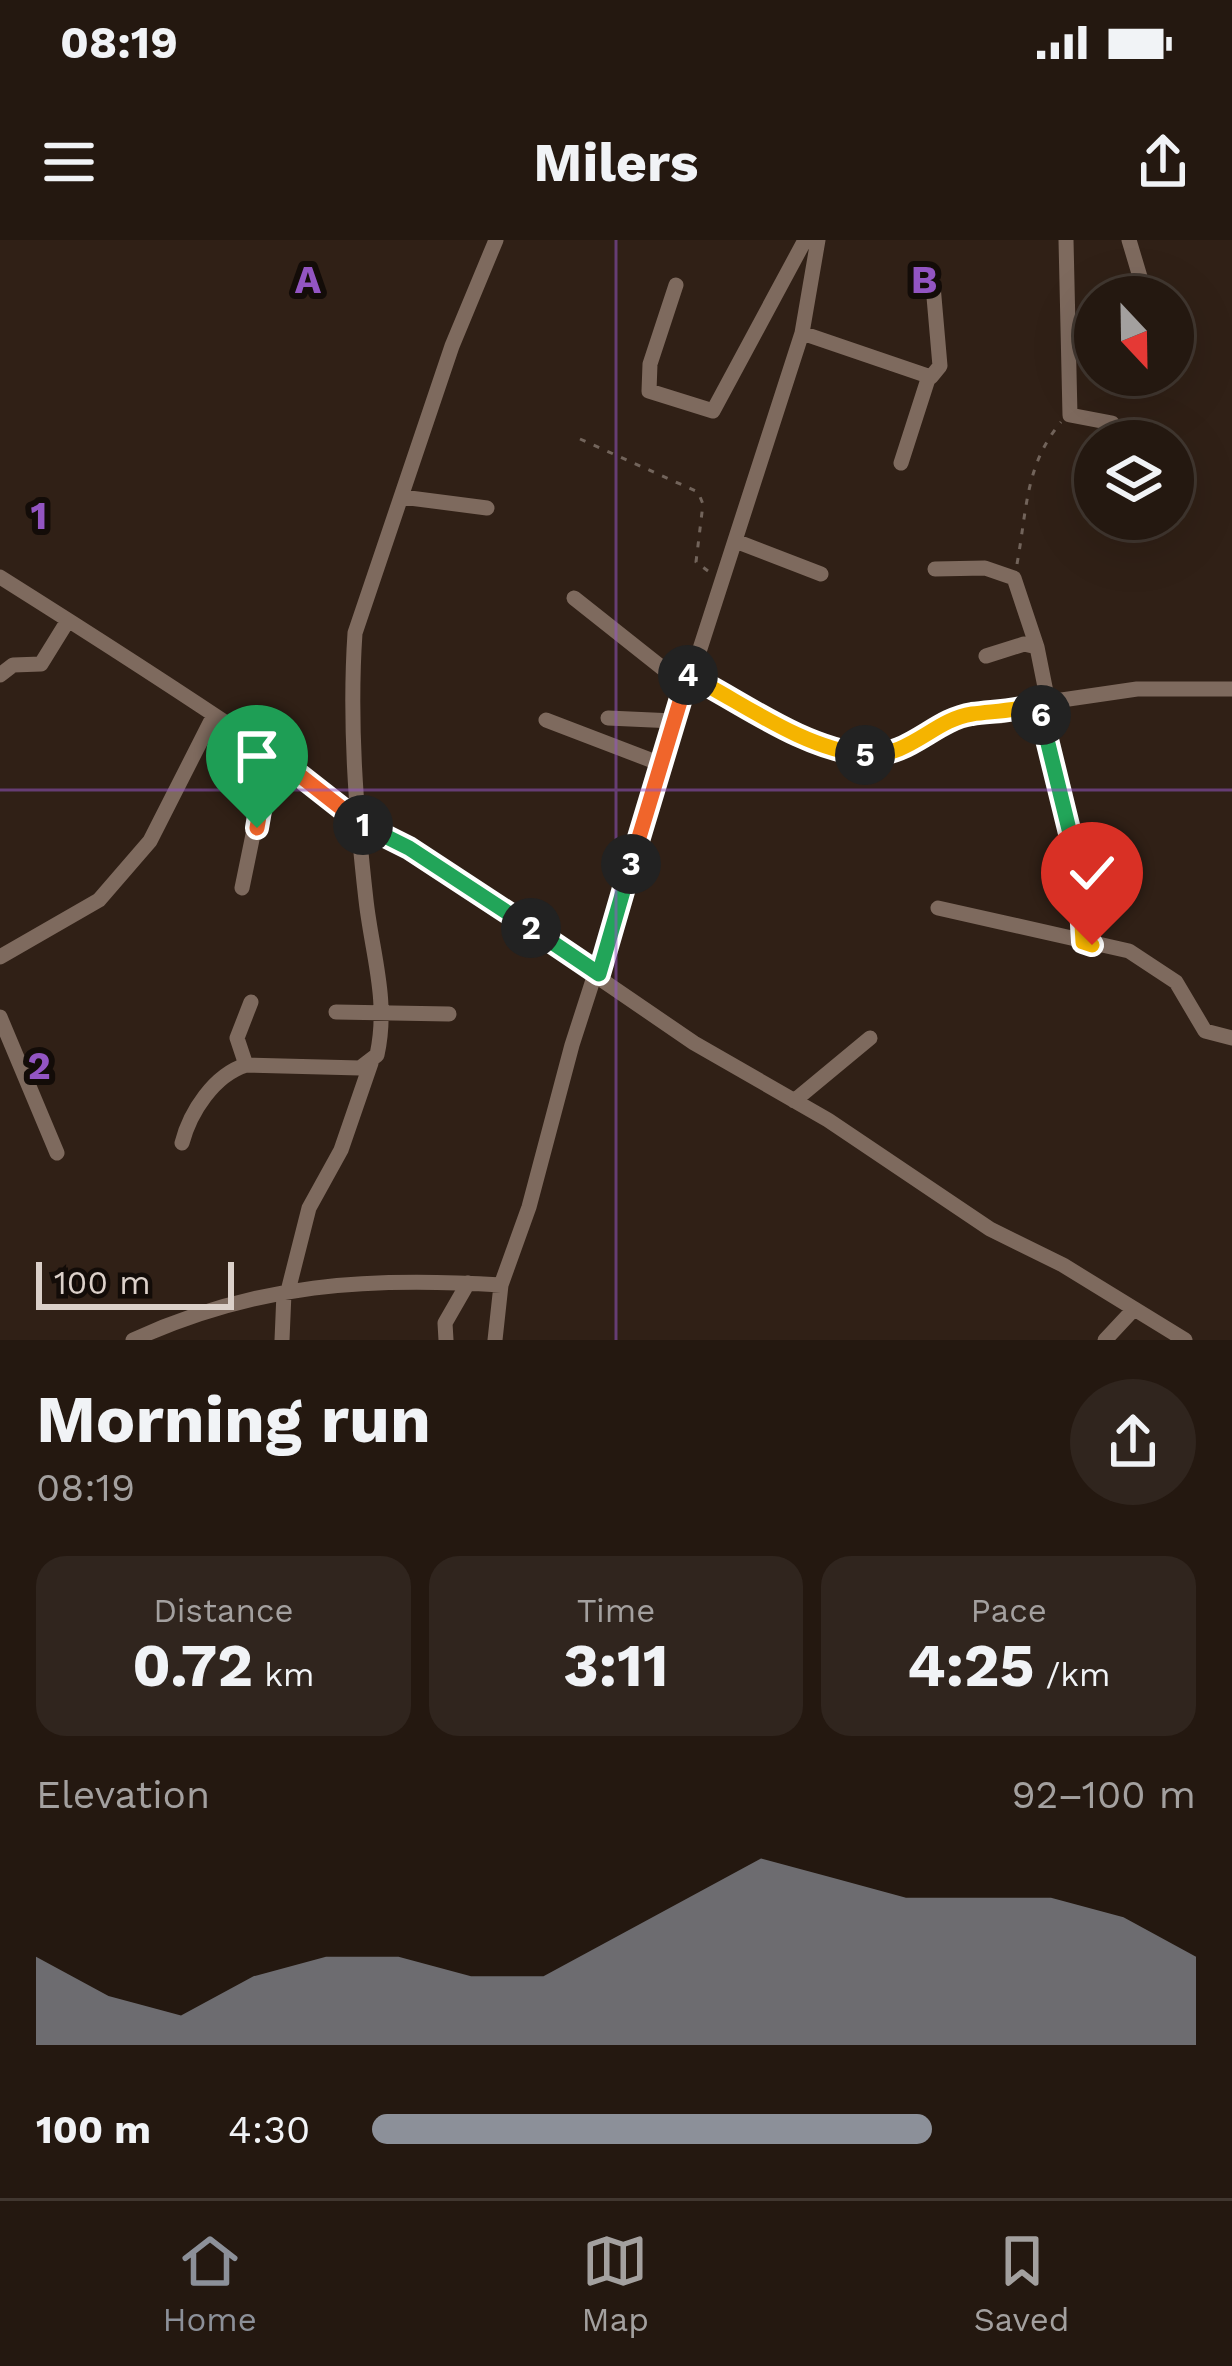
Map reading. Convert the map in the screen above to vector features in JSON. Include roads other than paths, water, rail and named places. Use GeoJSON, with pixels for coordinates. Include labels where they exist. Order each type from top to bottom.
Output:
{"type":"FeatureCollection","features":[{"type":"Feature","properties":{"kind":"street"},"geometry":{"type":"LineString","coordinates":[[282,1340],[286,1292],[309,1208],[340,1150],[383,1015],[360,824],[351,676],[355,633],[459,327],[496,240]]}},
{"type":"Feature","properties":{"kind":"street"},"geometry":{"type":"LineString","coordinates":[[676,285],[650,364],[649,391],[713,411],[805,240]]}},
{"type":"Feature","properties":{"kind":"street"},"geometry":{"type":"LineString","coordinates":[[495,1340],[501,1285],[529,1207],[572,1045],[599,974],[674,721],[738,542],[802,333],[818,240]]}},
{"type":"Feature","properties":{"kind":"street"},"geometry":{"type":"LineString","coordinates":[[1066,240],[1070,411],[1102,420]]}},
{"type":"Feature","properties":{"kind":"street"},"geometry":{"type":"LineString","coordinates":[[1129,240],[1140,276]]}},
{"type":"Feature","properties":{"kind":"street"},"geometry":{"type":"LineString","coordinates":[[901,463],[929,376],[940,366],[939,311],[932,274]]}},
{"type":"Feature","properties":{"kind":"street"},"geometry":{"type":"LineString","coordinates":[[802,333],[929,376]]}},
{"type":"Feature","properties":{"kind":"street"},"geometry":{"type":"LineString","coordinates":[[402,497],[487,508]]}},
{"type":"Feature","properties":{"kind":"street"},"geometry":{"type":"LineString","coordinates":[[738,542],[821,574]]}},
{"type":"Feature","properties":{"kind":"street"},"geometry":{"type":"LineString","coordinates":[[935,569],[985,568],[1014,578],[1037,647],[1043,703],[1077,862],[1083,942]]}},
{"type":"Feature","properties":{"kind":"street"},"geometry":{"type":"LineString","coordinates":[[0,577],[270,752],[360,824],[409,848],[694,1043],[794,1101],[990,1229],[1064,1265],[1185,1340]]}},
{"type":"Feature","properties":{"kind":"street"},"geometry":{"type":"LineString","coordinates":[[574,598],[687,680],[830,749],[860,755],[883,756],[914,746],[968,714],[1000,716],[1043,703],[1137,689],[1232,689]]}},
{"type":"Feature","properties":{"kind":"street"},"geometry":{"type":"LineString","coordinates":[[0,675],[13,664],[41,664],[67,622]]}},
{"type":"Feature","properties":{"kind":"street"},"geometry":{"type":"LineString","coordinates":[[986,656],[1024,644],[1037,647]]}},
{"type":"Feature","properties":{"kind":"street"},"geometry":{"type":"LineString","coordinates":[[0,956],[99,900],[150,842],[214,716]]}},
{"type":"Feature","properties":{"kind":"street"},"geometry":{"type":"LineString","coordinates":[[608,718],[674,721]]}},
{"type":"Feature","properties":{"kind":"street"},"geometry":{"type":"LineString","coordinates":[[546,720],[661,764]]}},
{"type":"Feature","properties":{"kind":"street"},"geometry":{"type":"LineString","coordinates":[[242,889],[270,752]]}},
{"type":"Feature","properties":{"kind":"street"},"geometry":{"type":"LineString","coordinates":[[938,908],[1130,951],[1176,982],[1205,1031],[1232,1038]]}},
{"type":"Feature","properties":{"kind":"street"},"geometry":{"type":"LineString","coordinates":[[246,1065],[237,1038],[251,1002]]}},
{"type":"Feature","properties":{"kind":"street"},"geometry":{"type":"LineString","coordinates":[[336,1012],[449,1014]]}},
{"type":"Feature","properties":{"kind":"street"},"geometry":{"type":"LineString","coordinates":[[0,1017],[57,1153]]}},
{"type":"Feature","properties":{"kind":"street"},"geometry":{"type":"LineString","coordinates":[[794,1101],[852,1059],[870,1038]]}},
{"type":"Feature","properties":{"kind":"street"},"geometry":{"type":"LineString","coordinates":[[182,1143],[188,1120],[230,1070],[246,1065],[360,1068],[370,1063]]}},
{"type":"Feature","properties":{"kind":"street"},"geometry":{"type":"LineString","coordinates":[[133,1340],[175,1321],[286,1292],[384,1278],[501,1285]]}},
{"type":"Feature","properties":{"kind":"street"},"geometry":{"type":"LineString","coordinates":[[446,1340],[445,1323],[467,1283]]}},
{"type":"Feature","properties":{"kind":"street"},"geometry":{"type":"LineString","coordinates":[[1105,1340],[1133,1309]]}}]}
